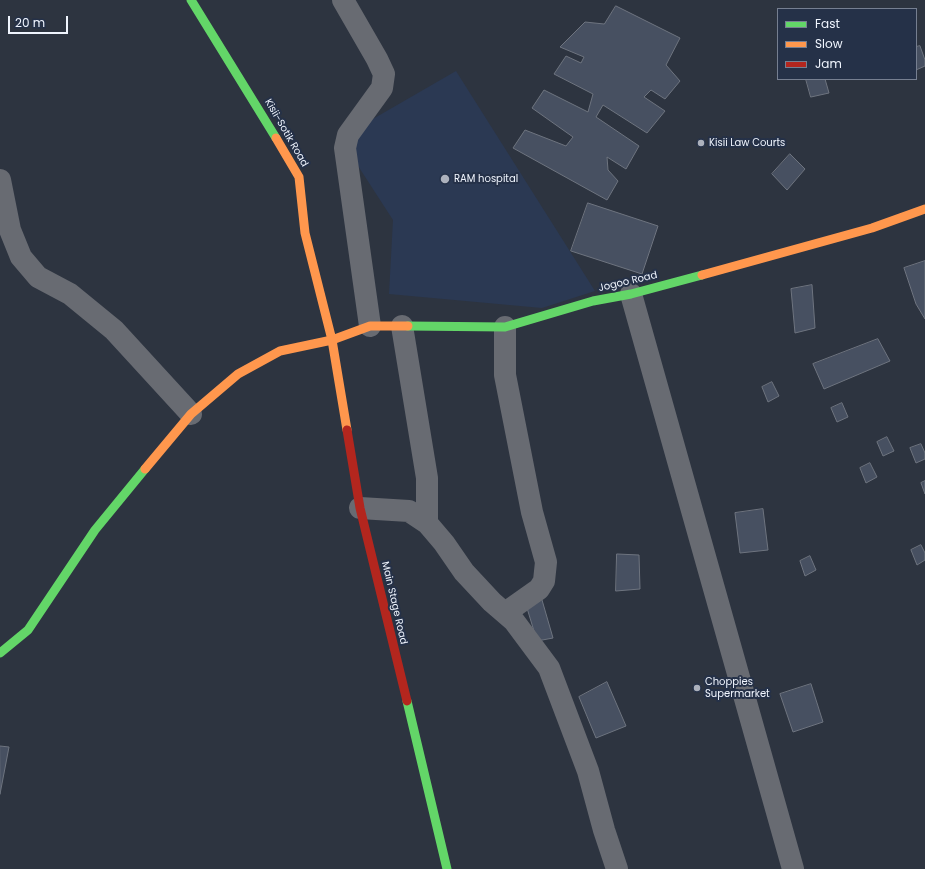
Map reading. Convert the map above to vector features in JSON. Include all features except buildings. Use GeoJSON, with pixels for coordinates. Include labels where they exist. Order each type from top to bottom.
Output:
{"type":"FeatureCollection","features":[{"type":"Feature","properties":{"kind":"street","name":"Kisii-Sotik Road"},"geometry":{"type":"LineString","coordinates":[[191,0],[260,110],[299,178],[305,233],[332,340]]}},
{"type":"Feature","properties":{"kind":"street"},"geometry":{"type":"LineString","coordinates":[[343,0],[384,74],[382,88],[348,135],[345,148],[370,326]]}},
{"type":"Feature","properties":{"kind":"street"},"geometry":{"type":"LineString","coordinates":[[0,180],[10,230],[21,257],[38,277],[70,294],[114,330],[191,414]]}},
{"type":"Feature","properties":{"kind":"street","name":"Jogoo Road"},"geometry":{"type":"LineString","coordinates":[[0,653],[28,630],[96,530],[191,414],[238,374],[280,351],[332,340],[370,326],[505,327],[593,301],[631,294],[872,228],[925,209]]}},
{"type":"Feature","properties":{"kind":"street"},"geometry":{"type":"LineString","coordinates":[[631,294],[793,869]]}},
{"type":"Feature","properties":{"kind":"street"},"geometry":{"type":"LineString","coordinates":[[402,326],[427,478],[427,523]]}},
{"type":"Feature","properties":{"kind":"street"},"geometry":{"type":"LineString","coordinates":[[505,327],[505,375],[532,512],[546,562],[544,581],[539,589],[505,613]]}},
{"type":"Feature","properties":{"kind":"street","name":"Main Stage Road"},"geometry":{"type":"LineString","coordinates":[[332,340],[360,508],[447,869]]}},
{"type":"Feature","properties":{"kind":"street"},"geometry":{"type":"LineString","coordinates":[[360,508],[409,511],[427,523],[444,543],[464,572],[492,602],[514,621],[549,668],[588,771],[616,869]]}},
{"type":"Feature","properties":{"kind":"shaded area","name":"RAM hospital"},"geometry":{"type":"Polygon","coordinates":[[[456,71],[595,291],[542,308],[389,294],[393,220],[340,138],[456,71]]]}},
{"type":"Feature","properties":{"kind":"traffic: fast"},"geometry":{"type":"LineString","coordinates":[[191,0],[276,138]]}},
{"type":"Feature","properties":{"kind":"traffic: fast"},"geometry":{"type":"LineString","coordinates":[[408,326],[505,327],[593,301],[631,294],[702,275]]}},
{"type":"Feature","properties":{"kind":"traffic: fast"},"geometry":{"type":"LineString","coordinates":[[0,653],[28,630],[95,530],[145,469]]}},
{"type":"Feature","properties":{"kind":"traffic: fast"},"geometry":{"type":"LineString","coordinates":[[407,701],[447,869]]}},
{"type":"Feature","properties":{"kind":"traffic: slow"},"geometry":{"type":"LineString","coordinates":[[276,138],[299,177],[305,233],[332,340],[347,430]]}},
{"type":"Feature","properties":{"kind":"traffic: slow"},"geometry":{"type":"LineString","coordinates":[[702,275],[872,228],[925,209]]}},
{"type":"Feature","properties":{"kind":"traffic: slow"},"geometry":{"type":"LineString","coordinates":[[145,469],[191,414],[238,374],[280,351],[332,340],[370,326],[408,326]]}},
{"type":"Feature","properties":{"kind":"traffic: jam"},"geometry":{"type":"LineString","coordinates":[[347,430],[360,508],[407,701]]}},
{"type":"Feature","properties":{"kind":"place","name":"Kisii Law Courts"},"geometry":{"type":"Point","coordinates":[701,143]}},
{"type":"Feature","properties":{"kind":"place","name":"RAM hospital"},"geometry":{"type":"Point","coordinates":[445,179]}},
{"type":"Feature","properties":{"kind":"place","name":"Choppies Supermarket"},"geometry":{"type":"Point","coordinates":[697,688]}}]}
